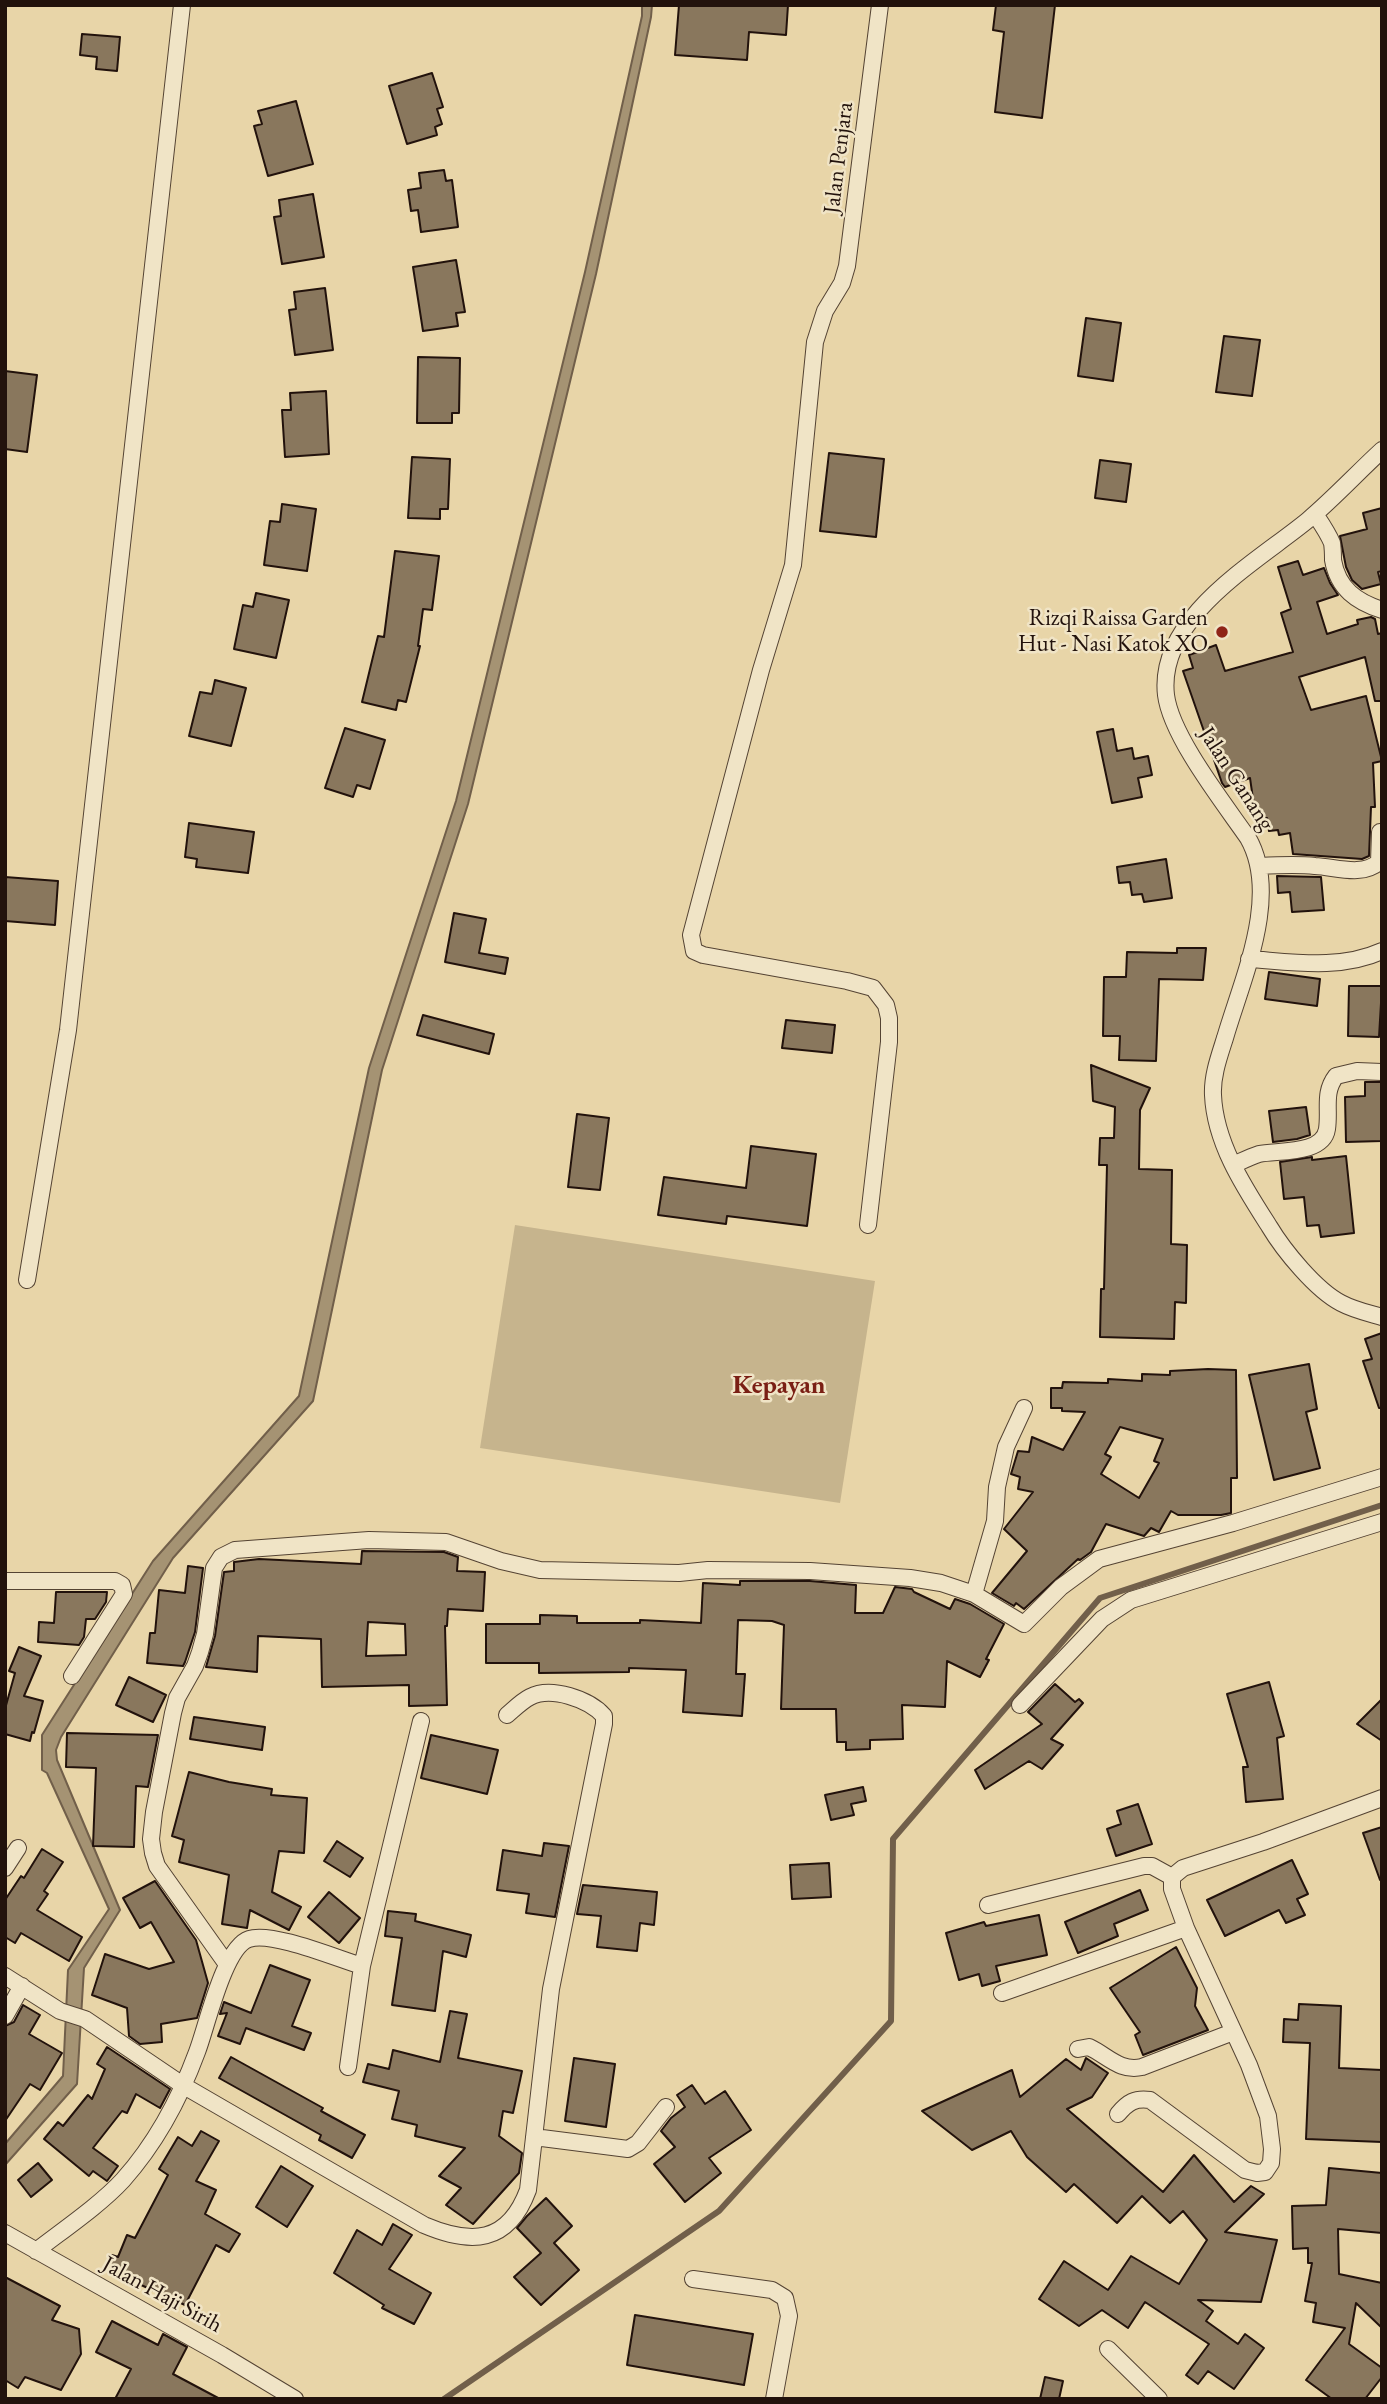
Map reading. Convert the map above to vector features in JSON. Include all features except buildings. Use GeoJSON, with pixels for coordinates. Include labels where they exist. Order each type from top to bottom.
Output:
{"type":"FeatureCollection","features":[{"type":"Feature","properties":{"kind":"street"},"geometry":{"type":"LineString","coordinates":[[27,1280],[68,1030],[182,5]]}},
{"type":"Feature","properties":{"kind":"street","name":"Jalan Penjara"},"geometry":{"type":"LineString","coordinates":[[868,1225],[889,1042],[889,1018],[881,995],[873,988],[847,981],[702,956],[694,951],[691,935],[761,670],[793,565],[815,342],[825,311],[842,283],[848,266],[880,5]]}},
{"type":"Feature","properties":{"kind":"street","name":"Jalan Ganang"},"geometry":{"type":"LineString","coordinates":[[1382,450],[1315,514],[1205,603],[1192,617],[1168,664],[1166,695],[1177,731],[1255,850],[1261,882],[1258,927],[1219,1056],[1213,1093],[1221,1136],[1233,1165],[1275,1236],[1310,1276],[1339,1302],[1382,1317]]}},
{"type":"Feature","properties":{"kind":"street"},"geometry":{"type":"LineString","coordinates":[[1315,514],[1328,535],[1333,547],[1337,574],[1347,590],[1361,603],[1382,610]]}},
{"type":"Feature","properties":{"kind":"street"},"geometry":{"type":"LineString","coordinates":[[1259,866],[1317,866],[1342,870],[1373,868],[1380,862],[1380,832]]}},
{"type":"Feature","properties":{"kind":"street"},"geometry":{"type":"LineString","coordinates":[[1249,959],[1316,964],[1368,957],[1382,951]]}},
{"type":"Feature","properties":{"kind":"street"},"geometry":{"type":"LineString","coordinates":[[1233,1165],[1259,1154],[1292,1151],[1317,1144],[1327,1129],[1328,1092],[1336,1076],[1357,1071],[1382,1072]]}},
{"type":"Feature","properties":{"kind":"street"},"geometry":{"type":"LineString","coordinates":[[974,1594],[995,1521],[997,1487],[1006,1447],[1024,1408]]}},
{"type":"Feature","properties":{"kind":"street"},"geometry":{"type":"LineString","coordinates":[[226,1963],[157,1866],[151,1839],[173,1713],[177,1698],[200,1652],[214,1568],[221,1557],[235,1550],[369,1540],[446,1542],[501,1561],[540,1570],[679,1573],[708,1570],[810,1571],[910,1578],[941,1583],[974,1594],[1024,1625],[1061,1587],[1100,1559],[1233,1523],[1382,1477]]}},
{"type":"Feature","properties":{"kind":"street"},"geometry":{"type":"LineString","coordinates":[[1020,1705],[1102,1619],[1131,1600],[1382,1522]]}},
{"type":"Feature","properties":{"kind":"street"},"geometry":{"type":"LineString","coordinates":[[5,1581],[115,1581],[122,1585],[124,1594],[72,1676]]}},
{"type":"Feature","properties":{"kind":"street"},"geometry":{"type":"LineString","coordinates":[[5,1976],[60,2011],[85,2019],[184,2086],[424,2225],[454,2236],[478,2238],[497,2232],[511,2222],[522,2208],[528,2190],[551,1989],[604,1724],[604,1716],[597,1709],[555,1693],[541,1693],[529,1697],[507,1715]]}},
{"type":"Feature","properties":{"kind":"street"},"geometry":{"type":"LineString","coordinates":[[348,2067],[362,1966],[421,1721]]}},
{"type":"Feature","properties":{"kind":"street"},"geometry":{"type":"LineString","coordinates":[[1172,1877],[1183,1868],[1382,1798]]}},
{"type":"Feature","properties":{"kind":"street"},"geometry":{"type":"LineString","coordinates":[[5,1868],[19,1848]]}},
{"type":"Feature","properties":{"kind":"street"},"geometry":{"type":"LineString","coordinates":[[988,1905],[1143,1866],[1152,1866],[1172,1877]]}},
{"type":"Feature","properties":{"kind":"street"},"geometry":{"type":"LineString","coordinates":[[1118,2114],[1128,2103],[1150,2100],[1245,2170],[1257,2174],[1265,2172],[1271,2162],[1268,2116],[1186,1928],[1172,1889],[1172,1877]]}},
{"type":"Feature","properties":{"kind":"street"},"geometry":{"type":"LineString","coordinates":[[1002,1993],[1186,1928]]}},
{"type":"Feature","properties":{"kind":"street"},"geometry":{"type":"LineString","coordinates":[[36,2251],[121,2181],[163,2126],[184,2086],[207,2026],[226,1963],[240,1944],[250,1938],[262,1938],[289,1943],[362,1966]]}},
{"type":"Feature","properties":{"kind":"street"},"geometry":{"type":"LineString","coordinates":[[5,2016],[22,1986]]}},
{"type":"Feature","properties":{"kind":"street"},"geometry":{"type":"LineString","coordinates":[[1078,2049],[1089,2047],[1121,2067],[1132,2069],[1233,2032]]}},
{"type":"Feature","properties":{"kind":"street"},"geometry":{"type":"LineString","coordinates":[[534,2137],[628,2149],[638,2143],[666,2107]]}},
{"type":"Feature","properties":{"kind":"street","name":"Jalan Haji Sirih"},"geometry":{"type":"LineString","coordinates":[[5,2233],[295,2399]]}},
{"type":"Feature","properties":{"kind":"street"},"geometry":{"type":"LineString","coordinates":[[693,2279],[772,2290],[785,2298],[789,2316],[774,2399]]}},
{"type":"Feature","properties":{"kind":"street"},"geometry":{"type":"LineString","coordinates":[[1108,2349],[1159,2399]]}},
{"type":"Feature","properties":{"kind":"shaded area"},"geometry":{"type":"Polygon","coordinates":[[[642,5],[652,5],[651,17],[596,274],[468,804],[382,1070],[313,1401],[173,1558],[61,1737],[56,1750],[57,1760],[120,1910],[84,1968],[77,2084],[5,2165],[5,2144],[63,2076],[68,1970],[109,1909],[47,1773],[42,1770],[42,1735],[153,1561],[299,1396],[369,1068],[456,801],[585,272],[642,16],[642,5]]]}},
{"type":"Feature","properties":{"kind":"shaded area"},"geometry":{"type":"Polygon","coordinates":[[[515,1225],[875,1281],[840,1503],[480,1448],[515,1225]]]}},
{"type":"Feature","properties":{"kind":"waterway"},"geometry":{"type":"LineString","coordinates":[[444,2399],[719,2211],[891,2021],[893,1839],[1100,1598],[1382,1505]]}},
{"type":"Feature","properties":{"kind":"place","name":"Rizqi Raissa Garden Hut - Nasi Katok XO"},"geometry":{"type":"Point","coordinates":[1222,632]}},
{"type":"Feature","properties":{"kind":"district","name":"Kepayan"},"geometry":{"type":"Point","coordinates":[779,1386]}}]}
